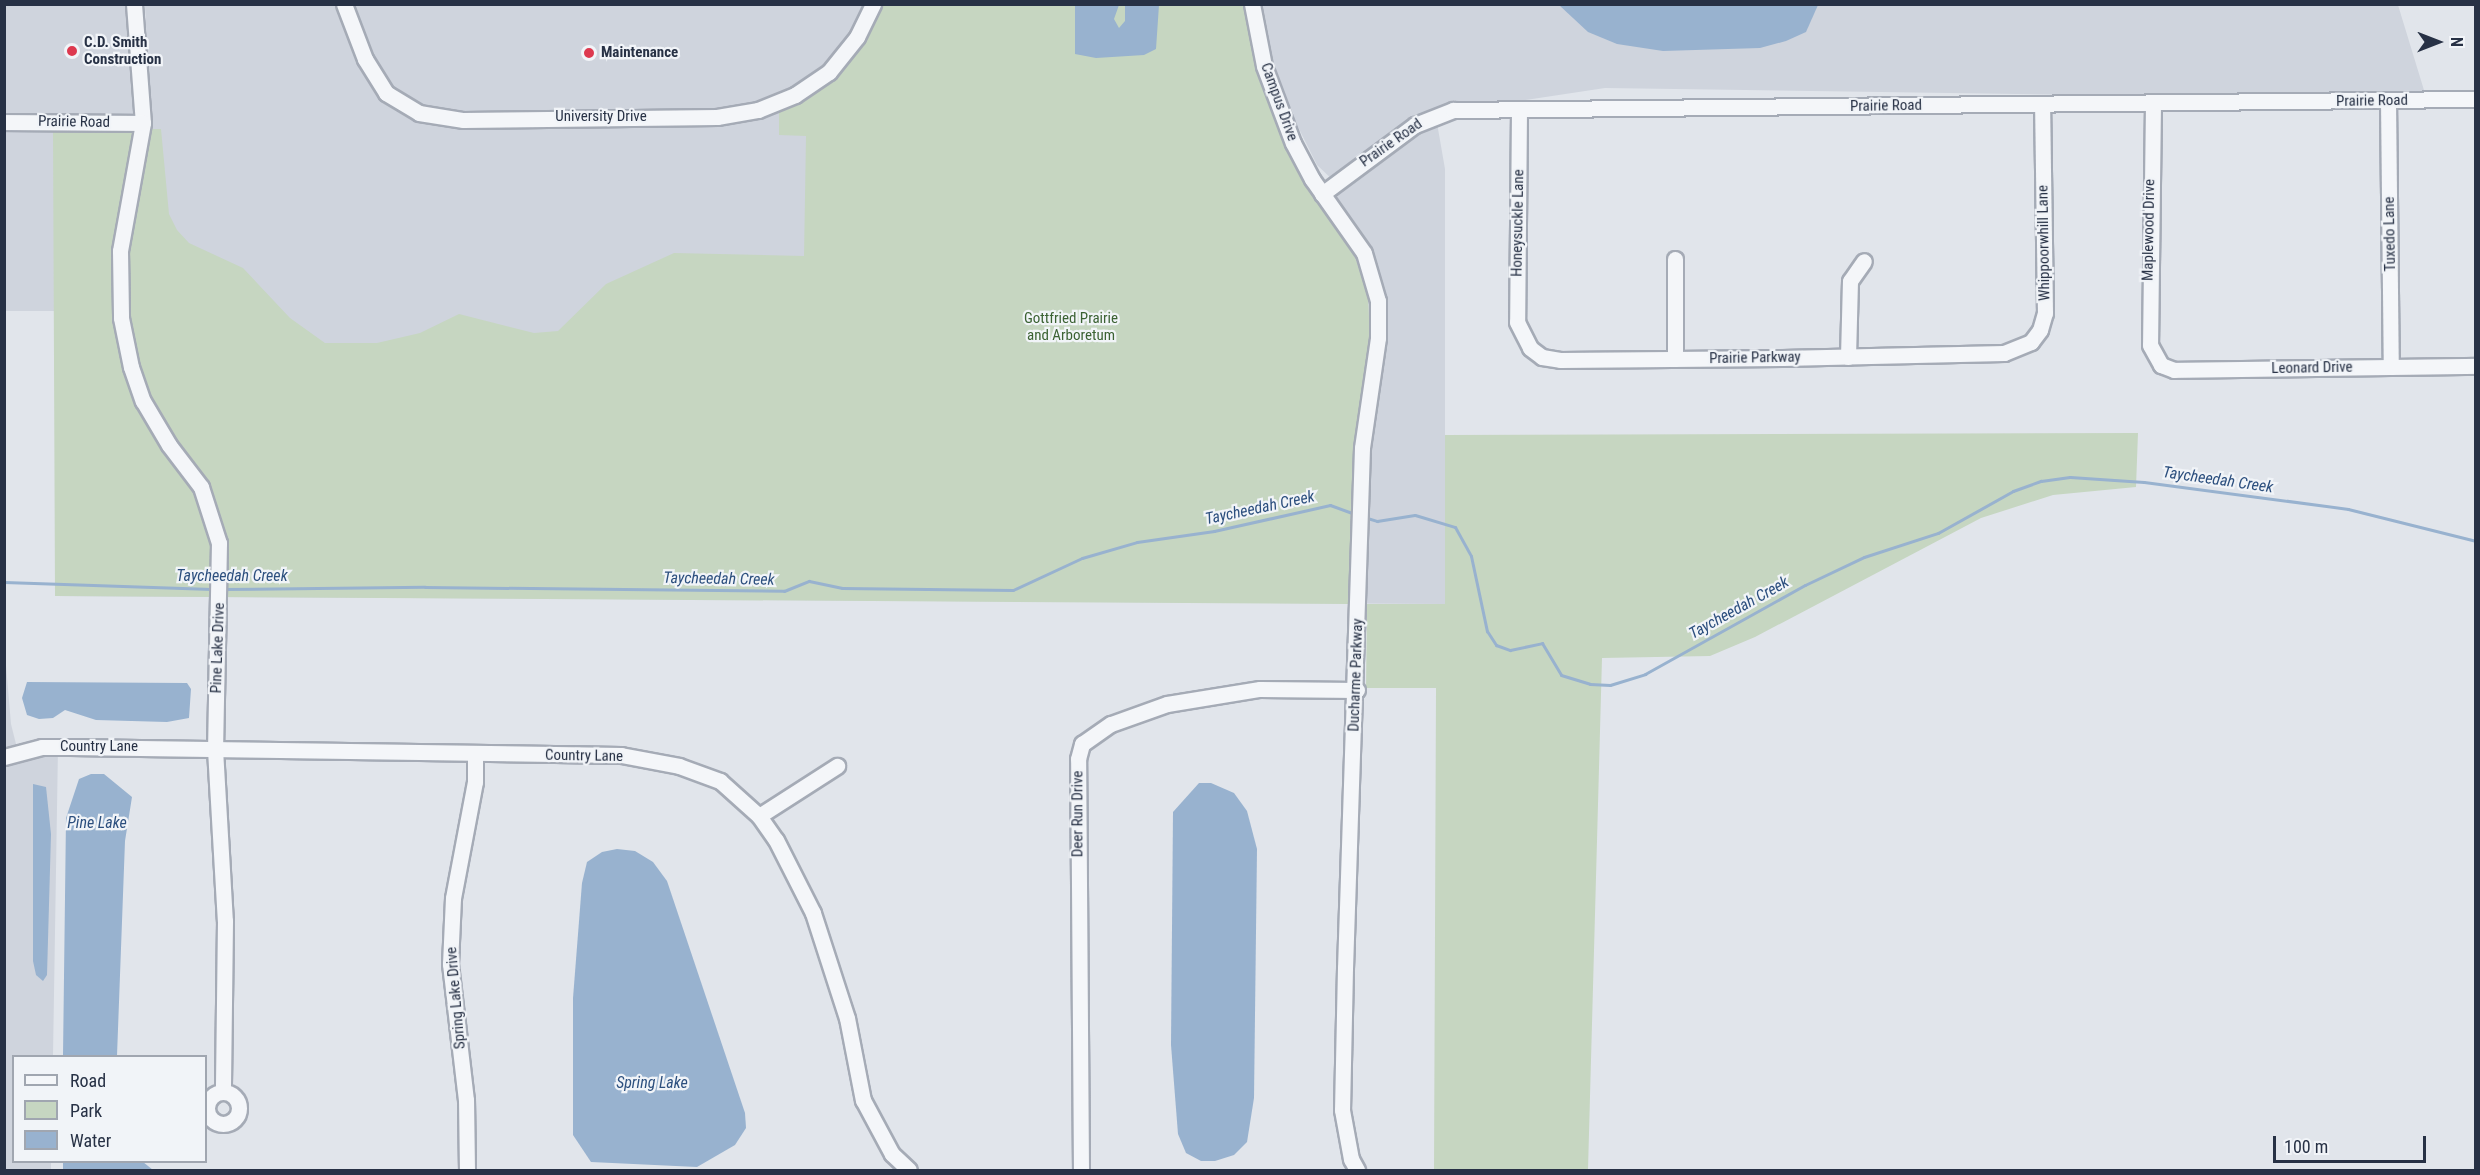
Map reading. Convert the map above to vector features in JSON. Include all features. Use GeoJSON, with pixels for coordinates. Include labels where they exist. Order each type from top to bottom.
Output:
{"type":"FeatureCollection","features":[{"type":"Feature","properties":{"kind":"street"},"geometry":{"type":"LineString","coordinates":[[134,4],[143,123]]}},
{"type":"Feature","properties":{"kind":"street","name":"University Drive"},"geometry":{"type":"LineString","coordinates":[[344,4],[365,58],[386,93],[419,113],[463,120],[698,117],[758,110],[795,95],[829,72],[853,44],[873,4]]}},
{"type":"Feature","properties":{"kind":"street","name":"Campus Drive"},"geometry":{"type":"LineString","coordinates":[[1252,4],[1272,91],[1293,143],[1322,194]]}},
{"type":"Feature","properties":{"kind":"street","name":"Prairie Road"},"geometry":{"type":"LineString","coordinates":[[1322,194],[1430,117],[1453,110],[2475,99]]}},
{"type":"Feature","properties":{"kind":"street","name":"Tuxedo Lane"},"geometry":{"type":"LineString","coordinates":[[2388,100],[2391,367]]}},
{"type":"Feature","properties":{"kind":"street","name":"Maplewood Drive"},"geometry":{"type":"LineString","coordinates":[[2153,103],[2148,261],[2150,345],[2153,356]]}},
{"type":"Feature","properties":{"kind":"street","name":"Whippoorwhill Lane"},"geometry":{"type":"LineString","coordinates":[[1999,353],[2027,346],[2037,335],[2044,319],[2042,104]]}},
{"type":"Feature","properties":{"kind":"street","name":"Honeysuckle Lane"},"geometry":{"type":"LineString","coordinates":[[1519,110],[1517,317],[1521,336]]}},
{"type":"Feature","properties":{"kind":"street","name":"Prairie Road"},"geometry":{"type":"LineString","coordinates":[[4,122],[143,123]]}},
{"type":"Feature","properties":{"kind":"street","name":"Pine Lake Drive"},"geometry":{"type":"LineString","coordinates":[[143,123],[120,251],[120,318],[131,367],[143,401],[169,445],[201,487],[213,513],[219,543],[220,602],[215,749],[225,921],[223,1091]]}},
{"type":"Feature","properties":{"kind":"street","name":"Ducharme Parkway"},"geometry":{"type":"LineString","coordinates":[[1322,194],[1364,253],[1378,301],[1378,338],[1366,415],[1360,504],[1357,690],[1342,1110],[1351,1159],[1357,1170]]}},
{"type":"Feature","properties":{"kind":"street"},"geometry":{"type":"LineString","coordinates":[[1675,259],[1675,359]]}},
{"type":"Feature","properties":{"kind":"street"},"geometry":{"type":"LineString","coordinates":[[1848,357],[1850,281],[1863,261]]}},
{"type":"Feature","properties":{"kind":"street","name":"Prairie Parkway"},"geometry":{"type":"LineString","coordinates":[[1521,336],[1534,352],[1554,360],[1999,353]]}},
{"type":"Feature","properties":{"kind":"street","name":"Leonard Drive"},"geometry":{"type":"LineString","coordinates":[[2153,356],[2161,365],[2174,370],[2475,366]]}},
{"type":"Feature","properties":{"kind":"street","name":"Deer Run Drive"},"geometry":{"type":"LineString","coordinates":[[1081,1170],[1078,759],[1082,744],[1111,724],[1167,704],[1260,689],[1357,690]]}},
{"type":"Feature","properties":{"kind":"street","name":"Country Lane"},"geometry":{"type":"LineString","coordinates":[[4,757],[42,747],[621,755],[679,766],[720,782],[759,816],[776,840],[813,914],[847,1018],[863,1100],[892,1154],[909,1170]]}},
{"type":"Feature","properties":{"kind":"street","name":"Spring Lake Drive"},"geometry":{"type":"LineString","coordinates":[[467,1170],[466,1100],[450,964],[453,898],[470,810],[475,754]]}},
{"type":"Feature","properties":{"kind":"street"},"geometry":{"type":"LineString","coordinates":[[759,816],[837,766]]}},
{"type":"Feature","properties":{"kind":"shaded area","name":"Gottfried Prairie and Arboretum"},"geometry":{"type":"Polygon","coordinates":[[[4,5],[134,5],[143,123],[54,130],[151,129],[145,5],[1243,5],[1256,71],[1272,118],[1287,150],[1319,203],[1437,123],[1445,169],[1445,604],[55,596],[56,311],[5,311],[4,5]]]}},
{"type":"Feature","properties":{"kind":"shaded area"},"geometry":{"type":"Polygon","coordinates":[[[1262,5],[2398,5],[2427,100],[1605,88],[1445,112],[1336,183],[1317,165],[1292,115],[1272,58],[1262,5]]]}},
{"type":"Feature","properties":{"kind":"shaded area"},"geometry":{"type":"Polygon","coordinates":[[[4,642],[11,724],[18,752],[58,747],[53,1055],[12,1055],[12,1163],[51,1163],[51,1170],[5,1170],[4,642]]]}},
{"type":"Feature","properties":{"kind":"green space","name":"Gottfried Prairie and Arboretum"},"geometry":{"type":"Polygon","coordinates":[[[881,5],[1243,5],[1256,71],[1280,135],[1309,188],[1355,257],[1368,296],[1370,339],[1355,434],[1348,604],[55,596],[53,130],[161,129],[169,214],[177,230],[189,243],[243,268],[290,318],[325,343],[377,343],[420,333],[459,314],[534,333],[558,331],[606,284],[674,253],[804,256],[806,136],[779,135],[779,108],[862,40],[881,5]]]}},
{"type":"Feature","properties":{"kind":"green space"},"geometry":{"type":"Polygon","coordinates":[[[2138,433],[2136,487],[2053,495],[1981,518],[1755,637],[1710,656],[1602,658],[1588,1170],[1434,1170],[1436,688],[1366,688],[1367,604],[1445,604],[1445,435],[2138,433]]]}},
{"type":"Feature","properties":{"kind":"water"},"geometry":{"type":"Polygon","coordinates":[[[1075,5],[1119,5],[1114,19],[1119,28],[1125,21],[1125,5],[1159,5],[1156,49],[1144,55],[1096,58],[1075,54],[1075,5]]]}},
{"type":"Feature","properties":{"kind":"water"},"geometry":{"type":"Polygon","coordinates":[[[1559,5],[1818,5],[1806,32],[1786,41],[1760,48],[1663,51],[1617,44],[1588,32],[1559,5]]]}},
{"type":"Feature","properties":{"kind":"water"},"geometry":{"type":"Polygon","coordinates":[[[27,682],[187,683],[191,689],[189,718],[167,722],[96,720],[65,710],[53,718],[39,719],[27,715],[22,698],[27,682]]]}},
{"type":"Feature","properties":{"kind":"water","name":"Pine Lake"},"geometry":{"type":"Polygon","coordinates":[[[91,774],[104,774],[132,797],[125,841],[117,1055],[63,1055],[66,818],[79,779],[91,774]]]}},
{"type":"Feature","properties":{"kind":"water"},"geometry":{"type":"Polygon","coordinates":[[[1199,783],[1211,783],[1234,793],[1247,811],[1257,849],[1254,1098],[1247,1142],[1234,1155],[1215,1161],[1201,1161],[1186,1153],[1178,1134],[1171,1045],[1173,812],[1199,783]]]}},
{"type":"Feature","properties":{"kind":"water"},"geometry":{"type":"Polygon","coordinates":[[[33,784],[46,787],[51,834],[47,975],[43,981],[36,975],[33,961],[33,784]]]}},
{"type":"Feature","properties":{"kind":"water","name":"Spring Lake"},"geometry":{"type":"Polygon","coordinates":[[[617,849],[635,851],[653,862],[667,881],[745,1113],[746,1128],[735,1145],[697,1167],[591,1162],[573,1135],[573,998],[582,883],[587,862],[602,852],[617,849]]]}},
{"type":"Feature","properties":{"kind":"water"},"geometry":{"type":"Polygon","coordinates":[[[63,1163],[144,1163],[153,1170],[63,1170],[63,1163]]]}},
{"type":"Feature","properties":{"kind":"waterway","name":"Taycheedah Creek"},"geometry":{"type":"LineString","coordinates":[[1364,517],[1377,521],[1415,515],[1455,527],[1471,556],[1487,631],[1496,645],[1510,650],[1542,643],[1561,675],[1590,684],[1610,685],[1645,674],[1805,585],[1864,557],[1938,533],[2013,491],[2041,481],[2070,477],[2144,482],[2348,509],[2476,541]]}},
{"type":"Feature","properties":{"kind":"waterway","name":"Taycheedah Creek"},"geometry":{"type":"LineString","coordinates":[[222,589],[425,587],[784,591],[809,581],[842,588],[1013,590],[1082,558],[1137,542],[1214,531],[1330,505],[1355,514]]}},
{"type":"Feature","properties":{"kind":"waterway","name":"Taycheedah Creek"},"geometry":{"type":"LineString","coordinates":[[4,582],[212,589]]}},
{"type":"Feature","properties":{"kind":"place","name":"C.D. Smith Construction"},"geometry":{"type":"Point","coordinates":[72,51]}},
{"type":"Feature","properties":{"kind":"place","name":"Maintenance"},"geometry":{"type":"Point","coordinates":[589,53]}}]}
